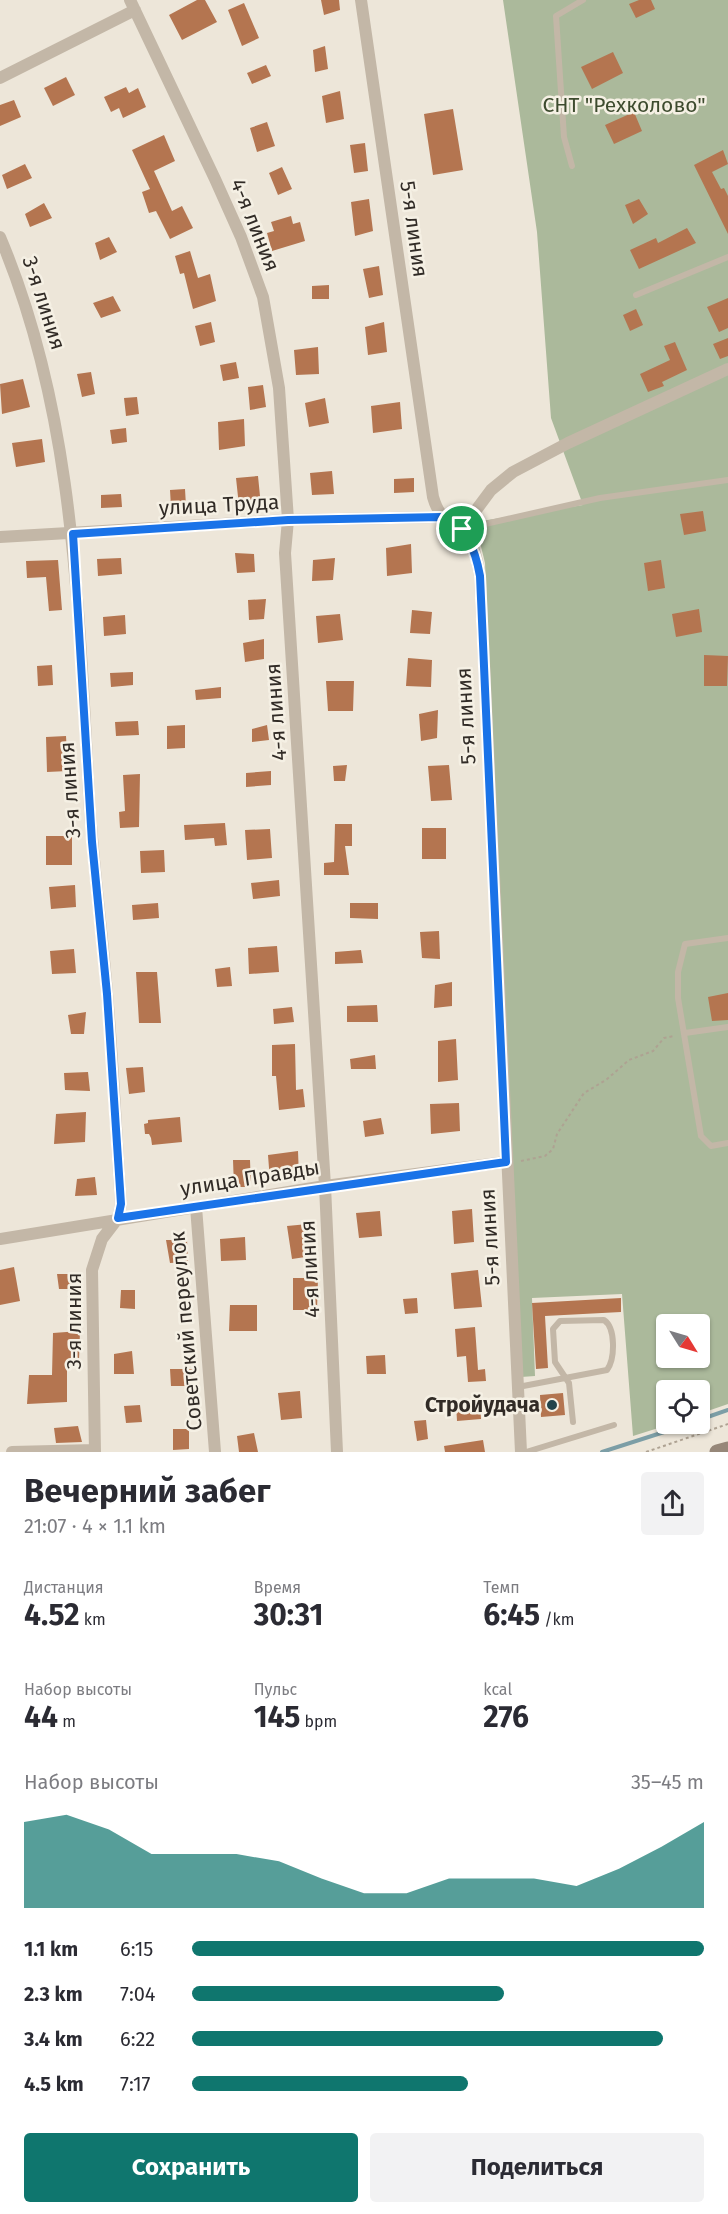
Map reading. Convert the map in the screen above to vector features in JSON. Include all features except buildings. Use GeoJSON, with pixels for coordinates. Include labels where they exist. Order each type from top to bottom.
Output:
{"type":"FeatureCollection","features":[{"type":"Feature","properties":{"kind":"main road"},"geometry":{"type":"LineString","coordinates":[[717,1452],[728,1449]]}},
{"type":"Feature","properties":{"kind":"street","name":"5-я линия"},"geometry":{"type":"LineString","coordinates":[[361,0],[433,498],[441,517]]}},
{"type":"Feature","properties":{"kind":"street"},"geometry":{"type":"LineString","coordinates":[[0,78],[132,5]]}},
{"type":"Feature","properties":{"kind":"street","name":"4-я линия"},"geometry":{"type":"LineString","coordinates":[[132,5],[233,218],[263,297],[279,388],[288,520],[285,553],[326,1186],[338,1452]]}},
{"type":"Feature","properties":{"kind":"street","name":"3-я линия"},"geometry":{"type":"LineString","coordinates":[[0,237],[18,280],[42,361],[57,429],[73,534],[92,842],[107,994],[120,1192],[118,1218],[102,1239],[92,1270],[95,1451]]}},
{"type":"Feature","properties":{"kind":"street"},"geometry":{"type":"LineString","coordinates":[[441,517],[462,529],[491,490],[513,472],[568,443],[728,369]]}},
{"type":"Feature","properties":{"kind":"street","name":"улица Труда"},"geometry":{"type":"LineString","coordinates":[[0,537],[288,520],[441,517]]}},
{"type":"Feature","properties":{"kind":"street","name":"5-я линия"},"geometry":{"type":"LineString","coordinates":[[462,529],[477,556],[480,576],[521,1452]]}},
{"type":"Feature","properties":{"kind":"street","name":"улица Правды"},"geometry":{"type":"LineString","coordinates":[[0,1239],[326,1186],[506,1162]]}},
{"type":"Feature","properties":{"kind":"street","name":"Советский переулок"},"geometry":{"type":"LineString","coordinates":[[196,1207],[215,1452]]}},
{"type":"Feature","properties":{"kind":"street"},"geometry":{"type":"LineString","coordinates":[[12,1452],[95,1451]]}},
{"type":"Feature","properties":{"kind":"lane"},"geometry":{"type":"LineString","coordinates":[[572,166],[564,137],[556,16],[584,0]]}},
{"type":"Feature","properties":{"kind":"lane"},"geometry":{"type":"LineString","coordinates":[[636,295],[728,257]]}},
{"type":"Feature","properties":{"kind":"lane"},"geometry":{"type":"LineString","coordinates":[[462,529],[600,498],[728,480]]}},
{"type":"Feature","properties":{"kind":"lane"},"geometry":{"type":"LineString","coordinates":[[728,938],[685,944],[678,972],[678,998],[685,1033],[687,1063],[701,1136],[711,1146],[728,1143]]}},
{"type":"Feature","properties":{"kind":"lane"},"geometry":{"type":"LineString","coordinates":[[685,1033],[728,1027]]}},
{"type":"Feature","properties":{"kind":"lane"},"geometry":{"type":"LineString","coordinates":[[518,1387],[564,1376],[607,1370],[612,1362],[609,1323],[604,1320],[560,1321],[555,1324],[551,1337],[555,1362],[564,1376],[569,1383],[573,1422]]}},
{"type":"Feature","properties":{"kind":"lane"},"geometry":{"type":"LineString","coordinates":[[526,1452],[614,1425]]}},
{"type":"Feature","properties":{"kind":"path"},"geometry":{"type":"LineString","coordinates":[[506,1162],[532,1160],[545,1156],[553,1149],[557,1134],[584,1093],[606,1080],[629,1060],[653,1051],[664,1038],[685,1033]]}},
{"type":"Feature","properties":{"kind":"path"},"geometry":{"type":"LineString","coordinates":[[646,1452],[728,1424]]}},
{"type":"Feature","properties":{"kind":"green space","name":"СНТ \"Рехколово\""},"geometry":{"type":"Polygon","coordinates":[[[503,0],[728,0],[728,1404],[710,1410],[710,1380],[656,1380],[656,1429],[633,1436],[622,1294],[532,1298],[535,1376],[521,1377],[485,563],[475,522],[583,505],[551,418],[537,232],[503,0]]]}},
{"type":"Feature","properties":{"kind":"waterway"},"geometry":{"type":"LineString","coordinates":[[710,1416],[728,1410]]}},
{"type":"Feature","properties":{"kind":"waterway"},"geometry":{"type":"LineString","coordinates":[[602,1452],[658,1434]]}},
{"type":"Feature","properties":{"kind":"place","name":"Стройудача"},"geometry":{"type":"Point","coordinates":[552,1405]}},
{"type":"Feature","properties":{"kind":"route"},"geometry":{"type":"LineString","coordinates":[[441,517],[462,529],[477,556],[480,576],[506,1162],[326,1186],[118,1218],[121,1204],[107,994],[92,842],[73,534],[288,520],[441,517]]}}]}
